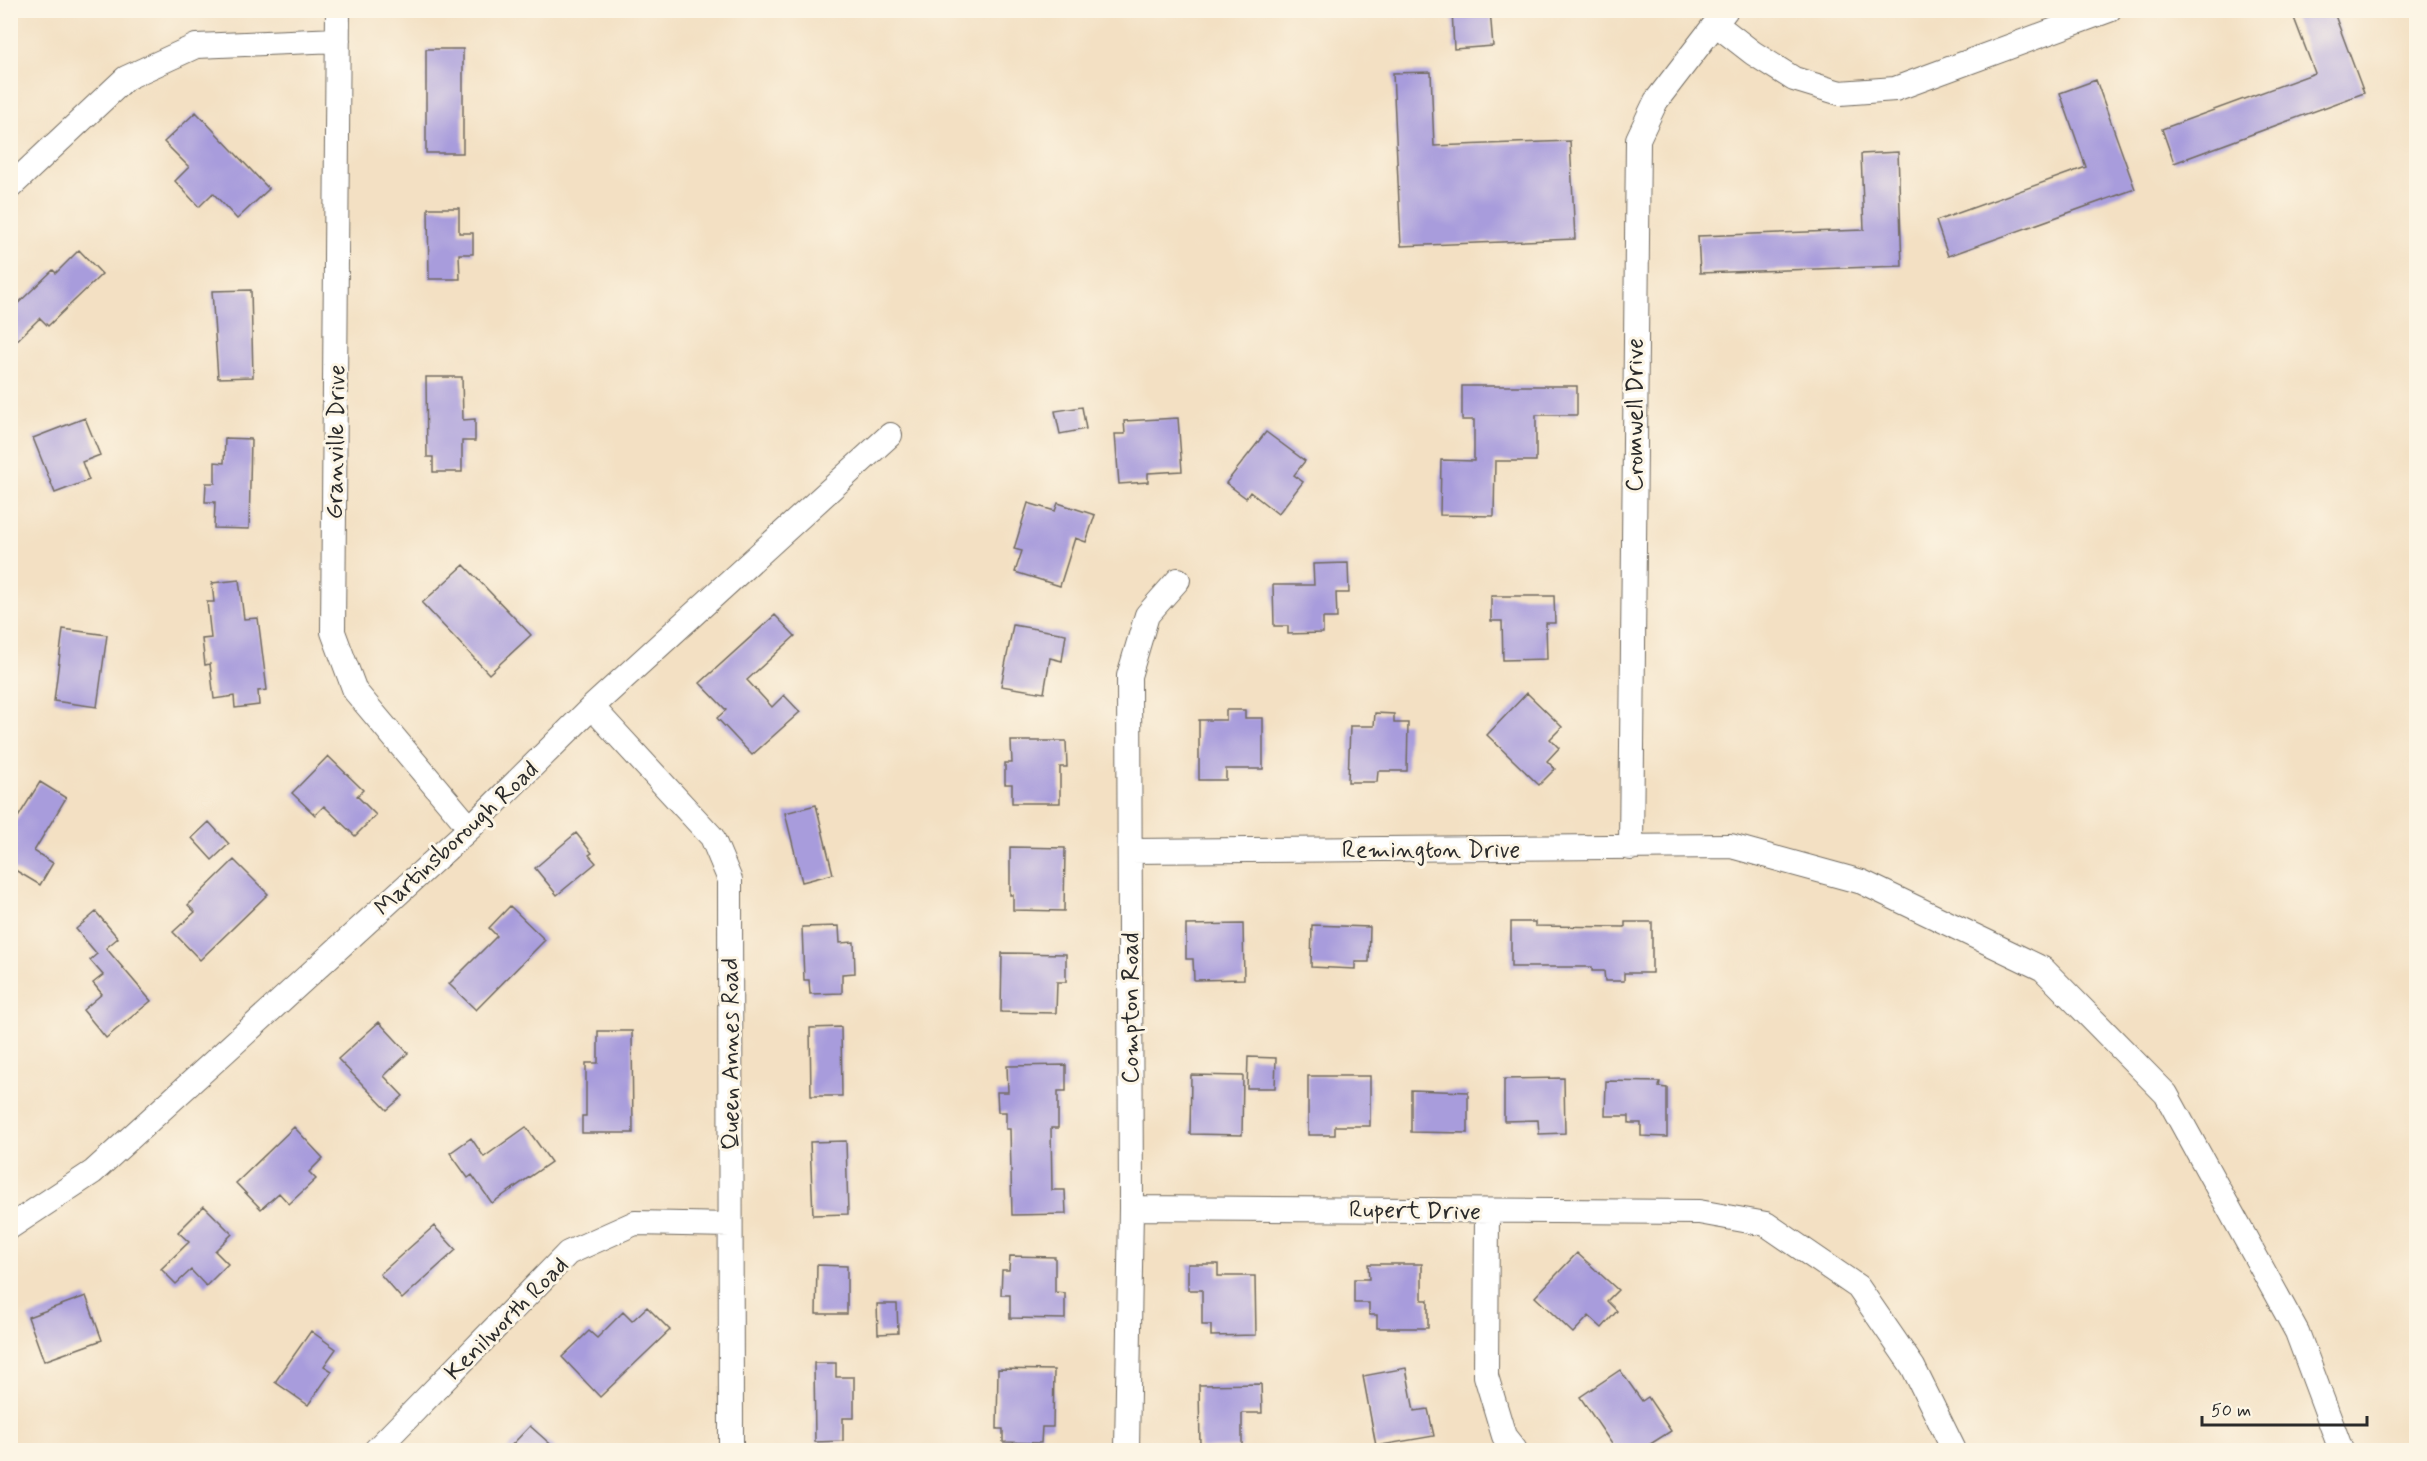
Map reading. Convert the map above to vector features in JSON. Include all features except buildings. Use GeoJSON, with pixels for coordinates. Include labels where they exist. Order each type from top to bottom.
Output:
{"type":"FeatureCollection","features":[{"type":"Feature","properties":{"kind":"street","name":"Granville Drive"},"geometry":{"type":"LineString","coordinates":[[339,10],[333,632],[355,691],[470,828]]}},
{"type":"Feature","properties":{"kind":"street"},"geometry":{"type":"LineString","coordinates":[[1721,18],[1753,53],[1794,79],[1840,93],[1895,89],[2109,10]]}},
{"type":"Feature","properties":{"kind":"street","name":"Cromwell Drive"},"geometry":{"type":"LineString","coordinates":[[1631,848],[1638,139],[1656,101],[1721,18]]}},
{"type":"Feature","properties":{"kind":"street"},"geometry":{"type":"LineString","coordinates":[[10,187],[126,78],[196,46],[338,40]]}},
{"type":"Feature","properties":{"kind":"street","name":"Martinsborough Road"},"geometry":{"type":"LineString","coordinates":[[10,1227],[93,1172],[470,828],[592,707],[890,435]]}},
{"type":"Feature","properties":{"kind":"street","name":"Compton Road"},"geometry":{"type":"LineString","coordinates":[[1127,1450],[1131,1208],[1129,676],[1148,615],[1178,580]]}},
{"type":"Feature","properties":{"kind":"street","name":"Queen Annes Road"},"geometry":{"type":"LineString","coordinates":[[592,707],[712,837],[730,880],[731,1450]]}},
{"type":"Feature","properties":{"kind":"street","name":"Remington Drive"},"geometry":{"type":"LineString","coordinates":[[1130,851],[1731,846],[1862,882],[2043,969],[2166,1094],[2297,1332],[2340,1450]]}},
{"type":"Feature","properties":{"kind":"street","name":"Rupert Drive"},"geometry":{"type":"LineString","coordinates":[[1131,1208],[1699,1212],[1766,1224],[1858,1287],[1913,1367],[1954,1450]]}},
{"type":"Feature","properties":{"kind":"street"},"geometry":{"type":"LineString","coordinates":[[1488,1211],[1486,1376],[1504,1436],[1515,1450]]}},
{"type":"Feature","properties":{"kind":"street","name":"Kenilworth Road"},"geometry":{"type":"LineString","coordinates":[[376,1450],[568,1253],[635,1223],[730,1225]]}}]}
